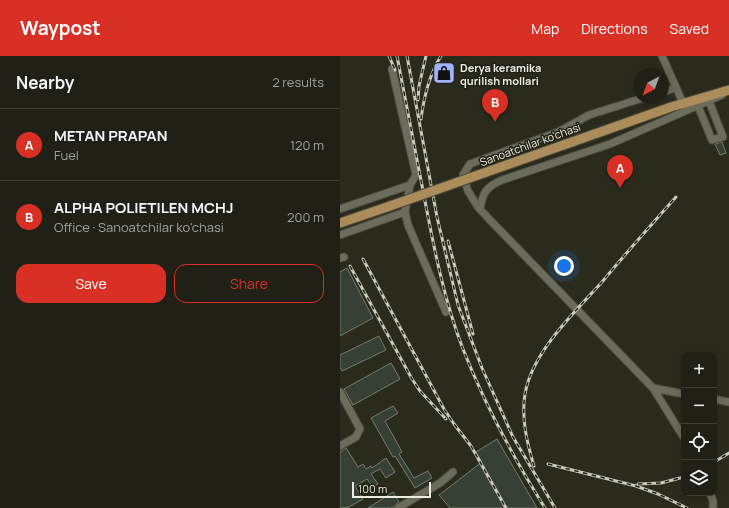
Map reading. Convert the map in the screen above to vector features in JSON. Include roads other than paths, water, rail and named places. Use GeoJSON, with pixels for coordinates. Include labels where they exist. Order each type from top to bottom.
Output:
{"type":"FeatureCollection","features":[{"type":"Feature","properties":{"kind":"main road","name":"Sanoatchilar ko'chasi"},"geometry":{"type":"LineString","coordinates":[[340,223],[683,103],[729,91]]}},
{"type":"Feature","properties":{"kind":"street"},"geometry":{"type":"LineString","coordinates":[[662,56],[683,103]]}},
{"type":"Feature","properties":{"kind":"street"},"geometry":{"type":"LineString","coordinates":[[392,69],[416,175],[410,185],[405,212],[408,225],[446,312]]}},
{"type":"Feature","properties":{"kind":"street"},"geometry":{"type":"LineString","coordinates":[[669,90],[675,88]]}},
{"type":"Feature","properties":{"kind":"street"},"geometry":{"type":"LineString","coordinates":[[480,209],[482,196],[490,185],[610,144],[709,102],[729,91]]}},
{"type":"Feature","properties":{"kind":"street"},"geometry":{"type":"LineString","coordinates":[[633,101],[589,115],[558,132],[470,164],[463,175],[468,190],[480,209],[576,311],[653,388],[681,433]]}},
{"type":"Feature","properties":{"kind":"street"},"geometry":{"type":"LineString","coordinates":[[698,106],[712,140],[718,139],[722,136],[709,102]]}},
{"type":"Feature","properties":{"kind":"street"},"geometry":{"type":"LineString","coordinates":[[340,209],[410,185]]}},
{"type":"Feature","properties":{"kind":"street"},"geometry":{"type":"LineString","coordinates":[[340,235],[405,212]]}},
{"type":"Feature","properties":{"kind":"street"},"geometry":{"type":"LineString","coordinates":[[653,388],[681,393]]}},
{"type":"Feature","properties":{"kind":"street"},"geometry":{"type":"LineString","coordinates":[[340,392],[360,429],[356,437],[340,446]]}},
{"type":"Feature","properties":{"kind":"street"},"geometry":{"type":"LineString","coordinates":[[717,400],[729,402]]}},
{"type":"Feature","properties":{"kind":"street"},"geometry":{"type":"LineString","coordinates":[[398,508],[440,483],[453,472]]}},
{"type":"Feature","properties":{"kind":"street"},"geometry":{"type":"LineString","coordinates":[[711,496],[713,508]]}},
{"type":"Feature","properties":{"kind":"railway"},"geometry":{"type":"LineString","coordinates":[[389,56],[395,70]]}},
{"type":"Feature","properties":{"kind":"railway"},"geometry":{"type":"LineString","coordinates":[[397,56],[436,254],[450,312],[463,349],[490,410],[522,470],[545,508]]}},
{"type":"Feature","properties":{"kind":"railway"},"geometry":{"type":"LineString","coordinates":[[407,56],[437,217],[458,305],[482,368],[513,437],[555,508]]}},
{"type":"Feature","properties":{"kind":"railway"},"geometry":{"type":"LineString","coordinates":[[418,100],[419,86],[426,56]]}},
{"type":"Feature","properties":{"kind":"railway"},"geometry":{"type":"LineString","coordinates":[[421,119],[428,86],[433,71],[441,56]]}},
{"type":"Feature","properties":{"kind":"railway"},"geometry":{"type":"LineString","coordinates":[[534,466],[524,421],[524,403],[529,378],[536,363],[556,334],[676,197]]}},
{"type":"Feature","properties":{"kind":"railway"},"geometry":{"type":"LineString","coordinates":[[448,241],[473,334]]}},
{"type":"Feature","properties":{"kind":"railway"},"geometry":{"type":"LineString","coordinates":[[363,259],[444,409],[471,446],[506,508]]}},
{"type":"Feature","properties":{"kind":"railway"},"geometry":{"type":"LineString","coordinates":[[350,266],[412,379],[420,391],[446,419]]}},
{"type":"Feature","properties":{"kind":"railway"},"geometry":{"type":"LineString","coordinates":[[717,460],[729,453]]}},
{"type":"Feature","properties":{"kind":"railway"},"geometry":{"type":"LineString","coordinates":[[548,464],[636,486],[658,494],[687,508]]}},
{"type":"Feature","properties":{"kind":"railway"},"geometry":{"type":"LineString","coordinates":[[638,484],[661,483],[681,478]]}},
{"type":"Feature","properties":{"kind":"place","name":"Derya keramika qurilish mollari"},"geometry":{"type":"Point","coordinates":[444,73]}},
{"type":"Feature","properties":{"kind":"place","name":"ALPHA POLIETILEN MCHJ"},"geometry":{"type":"Point","coordinates":[495,122]}},
{"type":"Feature","properties":{"kind":"place","name":"METAN PRAPAN"},"geometry":{"type":"Point","coordinates":[620,188]}}]}
